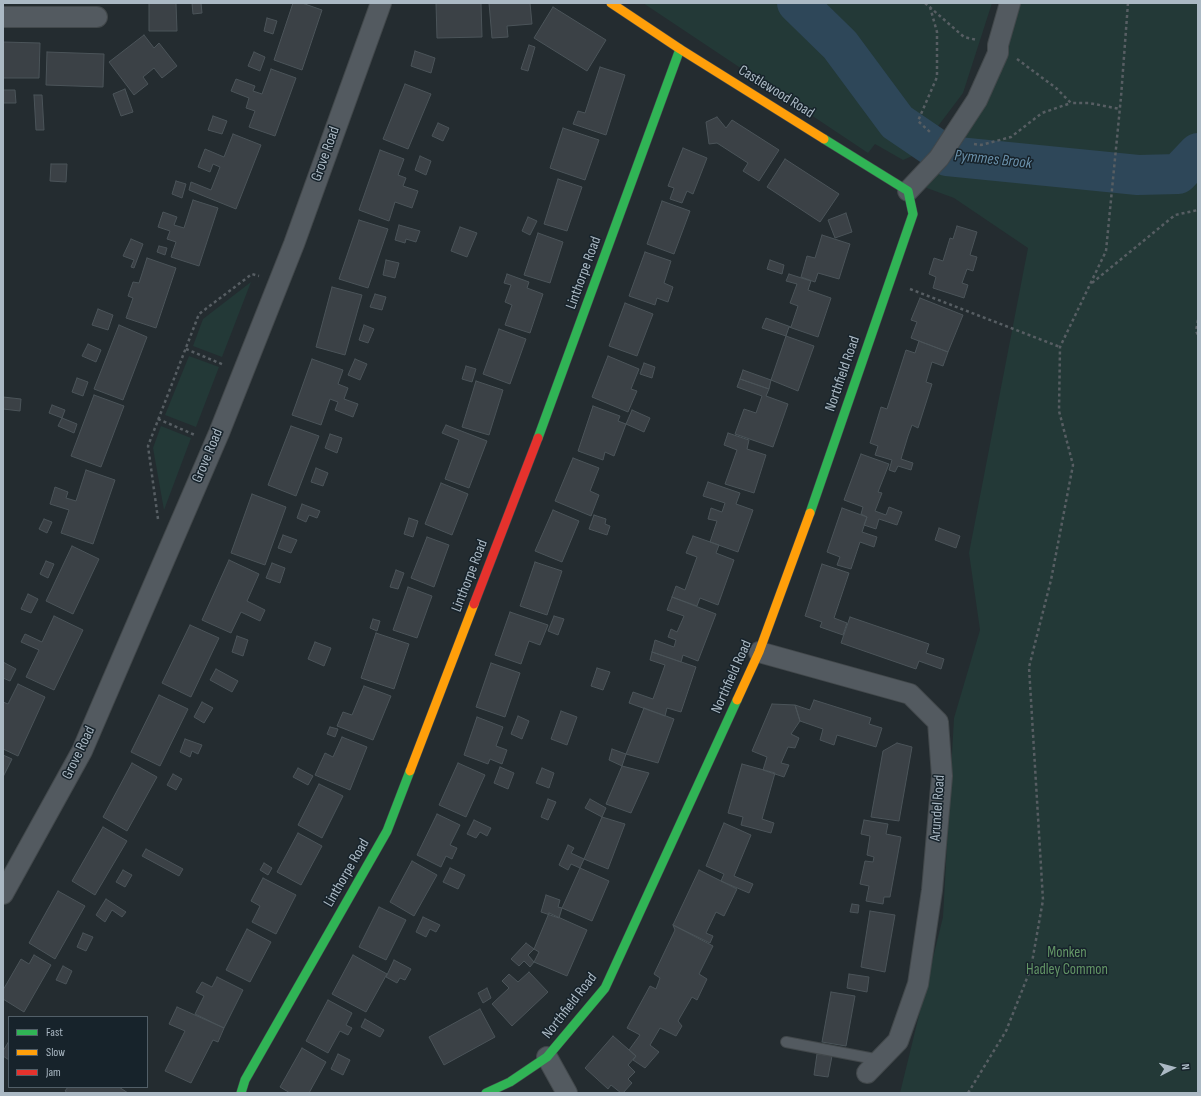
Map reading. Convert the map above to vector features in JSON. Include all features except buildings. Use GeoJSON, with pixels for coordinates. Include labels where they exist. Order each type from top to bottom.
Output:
{"type":"FeatureCollection","features":[{"type":"Feature","properties":{"kind":"street","name":"Grove Road"},"geometry":{"type":"LineString","coordinates":[[3,894],[82,751],[179,526],[279,281],[381,3]]}},
{"type":"Feature","properties":{"kind":"street","name":"Castlewood Road"},"geometry":{"type":"LineString","coordinates":[[611,3],[680,49],[908,192]]}},
{"type":"Feature","properties":{"kind":"street"},"geometry":{"type":"LineString","coordinates":[[908,192],[942,152],[976,100],[998,53],[998,45],[1010,3]]}},
{"type":"Feature","properties":{"kind":"street"},"geometry":{"type":"LineString","coordinates":[[3,17],[97,17]]}},
{"type":"Feature","properties":{"kind":"street","name":"Linthorpe Road"},"geometry":{"type":"LineString","coordinates":[[241,1093],[245,1080],[387,831],[544,422],[680,49]]}},
{"type":"Feature","properties":{"kind":"street","name":"Northfield Road"},"geometry":{"type":"LineString","coordinates":[[486,1093],[510,1082],[547,1057],[605,988],[760,652],[821,482],[913,214],[908,192]]}},
{"type":"Feature","properties":{"kind":"street","name":"Arundel Road"},"geometry":{"type":"LineString","coordinates":[[760,652],[910,694],[938,722],[942,776],[932,890],[918,984],[898,1041],[873,1067]]}},
{"type":"Feature","properties":{"kind":"street"},"geometry":{"type":"LineString","coordinates":[[547,1057],[567,1093]]}},
{"type":"Feature","properties":{"kind":"lane"},"geometry":{"type":"LineString","coordinates":[[786,1042],[873,1067]]}},
{"type":"Feature","properties":{"kind":"path"},"geometry":{"type":"LineString","coordinates":[[924,3],[964,37],[998,45],[1056,88],[1071,103],[1089,103],[1120,109]]}},
{"type":"Feature","properties":{"kind":"path"},"geometry":{"type":"LineString","coordinates":[[968,1093],[1006,1031],[1031,968],[1044,900],[1029,667],[1051,580],[1073,465],[1059,411],[1060,347],[1092,283],[1106,251],[1120,109],[1128,3]]}},
{"type":"Feature","properties":{"kind":"path"},"geometry":{"type":"LineString","coordinates":[[1092,283],[1175,215],[1198,210]]}},
{"type":"Feature","properties":{"kind":"path"},"geometry":{"type":"LineString","coordinates":[[179,526],[158,519],[148,446],[199,314],[252,274],[279,281]]}},
{"type":"Feature","properties":{"kind":"path"},"geometry":{"type":"LineString","coordinates":[[890,280],[998,324],[1060,347]]}},
{"type":"Feature","properties":{"kind":"path"},"geometry":{"type":"LineString","coordinates":[[1198,320],[1196,331],[1198,335]]}},
{"type":"Feature","properties":{"kind":"path"},"geometry":{"type":"LineString","coordinates":[[186,349],[243,372]]}},
{"type":"Feature","properties":{"kind":"path"},"geometry":{"type":"LineString","coordinates":[[158,420],[214,443]]}},
{"type":"Feature","properties":{"kind":"green space"},"geometry":{"type":"Polygon","coordinates":[[[643,3],[992,3],[963,93],[917,154],[903,160],[875,144],[868,153],[643,3]]]}},
{"type":"Feature","properties":{"kind":"green space","name":"Monken Hadley Common"},"geometry":{"type":"Polygon","coordinates":[[[1010,3],[1198,3],[1198,1093],[900,1093],[943,917],[954,718],[980,630],[969,553],[1028,248],[954,198],[916,184],[977,101],[1010,3]]]}},
{"type":"Feature","properties":{"kind":"green space"},"geometry":{"type":"Polygon","coordinates":[[[251,282],[222,357],[193,346],[203,319],[251,282]]]}},
{"type":"Feature","properties":{"kind":"green space"},"geometry":{"type":"Polygon","coordinates":[[[189,356],[219,367],[196,427],[165,415],[189,356]]]}},
{"type":"Feature","properties":{"kind":"green space"},"geometry":{"type":"Polygon","coordinates":[[[161,426],[191,438],[164,510],[153,448],[161,426]]]}},
{"type":"Feature","properties":{"kind":"waterway","name":"Pymmes Brook"},"geometry":{"type":"LineString","coordinates":[[797,3],[840,45],[897,122],[947,156],[1138,175],[1178,174],[1198,153]]}},
{"type":"Feature","properties":{"kind":"traffic: fast"},"geometry":{"type":"LineString","coordinates":[[538,438],[680,49]]}},
{"type":"Feature","properties":{"kind":"traffic: fast"},"geometry":{"type":"LineString","coordinates":[[810,513],[913,214],[908,191],[824,139]]}},
{"type":"Feature","properties":{"kind":"traffic: fast"},"geometry":{"type":"LineString","coordinates":[[486,1093],[510,1082],[547,1057],[605,988],[737,700]]}},
{"type":"Feature","properties":{"kind":"traffic: fast"},"geometry":{"type":"LineString","coordinates":[[241,1093],[245,1080],[387,831],[410,771]]}},
{"type":"Feature","properties":{"kind":"traffic: slow"},"geometry":{"type":"LineString","coordinates":[[611,3],[680,49],[824,139]]}},
{"type":"Feature","properties":{"kind":"traffic: slow"},"geometry":{"type":"LineString","coordinates":[[737,700],[759,652],[810,513]]}},
{"type":"Feature","properties":{"kind":"traffic: slow"},"geometry":{"type":"LineString","coordinates":[[410,771],[474,604]]}},
{"type":"Feature","properties":{"kind":"traffic: jam"},"geometry":{"type":"LineString","coordinates":[[474,604],[538,438]]}}]}
